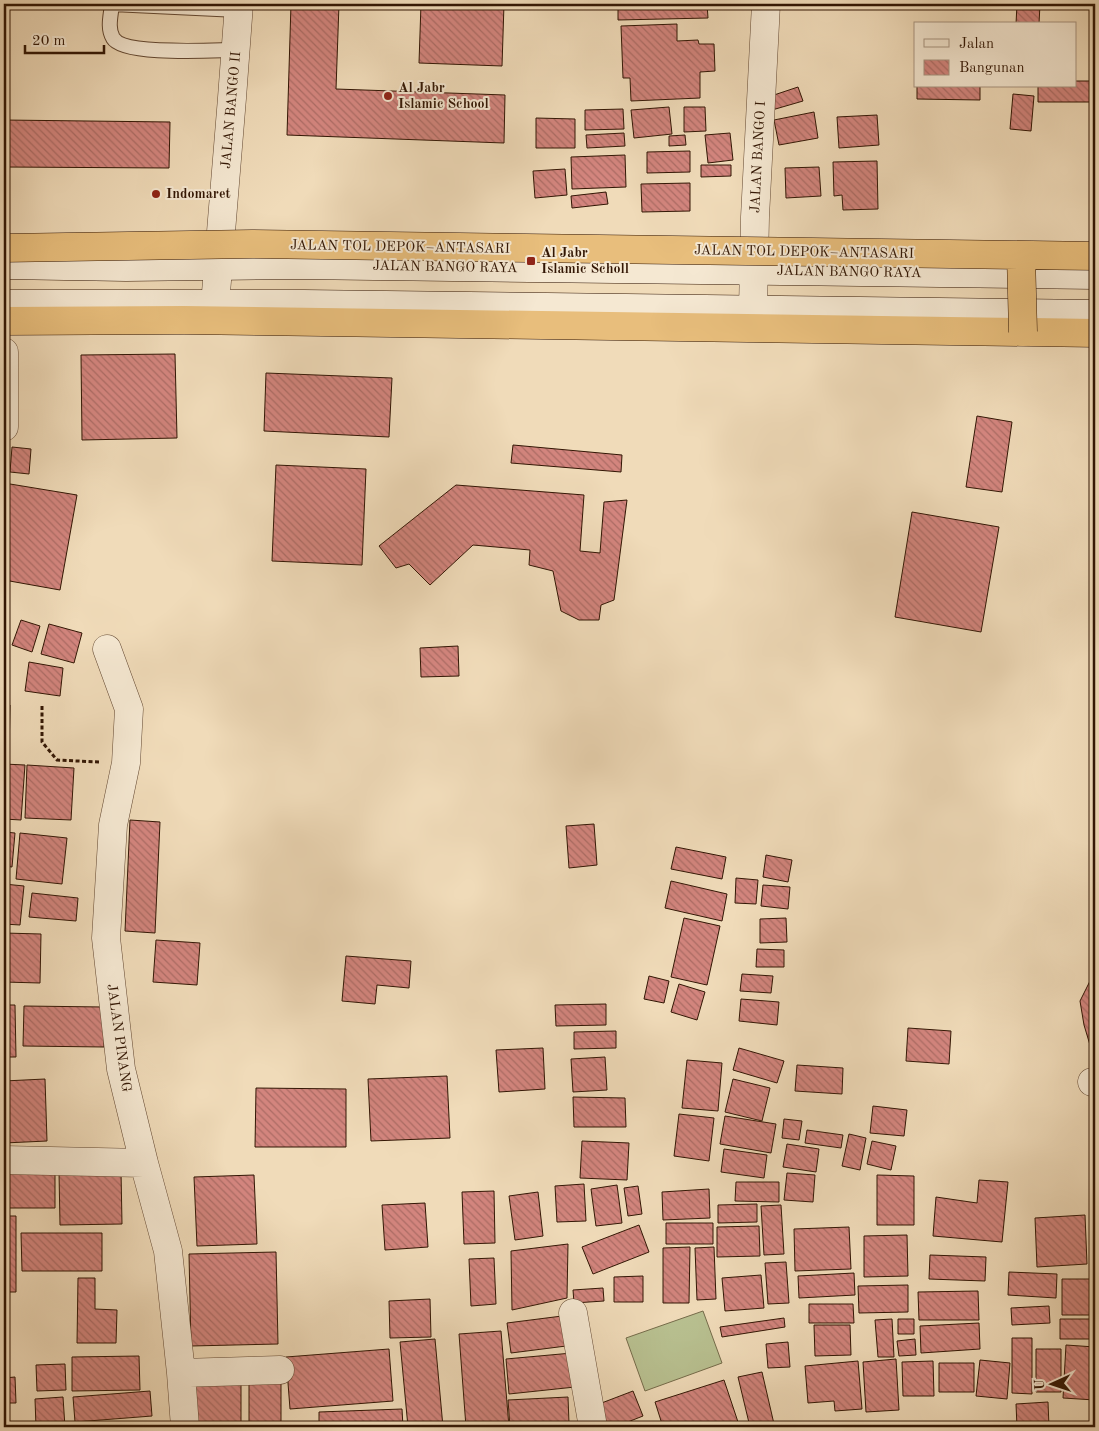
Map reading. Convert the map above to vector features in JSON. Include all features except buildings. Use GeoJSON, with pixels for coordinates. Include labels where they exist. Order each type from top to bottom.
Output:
{"type":"FeatureCollection","features":[{"type":"Feature","properties":{"kind":"highway","name":"JALAN TOL DEPOK–ANTASARI"},"geometry":{"type":"LineString","coordinates":[[4,248],[252,244],[1095,256]]}},
{"type":"Feature","properties":{"kind":"highway"},"geometry":{"type":"LineString","coordinates":[[1022,255],[1023,332]]}},
{"type":"Feature","properties":{"kind":"highway"},"geometry":{"type":"LineString","coordinates":[[4,321],[184,320],[1095,333]]}},
{"type":"Feature","properties":{"kind":"street","name":"JALAN BANGO I"},"geometry":{"type":"LineString","coordinates":[[753,310],[753,271],[766,4]]}},
{"type":"Feature","properties":{"kind":"street","name":"JALAN BANGO II"},"geometry":{"type":"LineString","coordinates":[[215,305],[238,7]]}},
{"type":"Feature","properties":{"kind":"street","name":"JALAN BANGO RAYA"},"geometry":{"type":"LineString","coordinates":[[4,266],[327,265],[1095,275]]}},
{"type":"Feature","properties":{"kind":"street"},"geometry":{"type":"LineString","coordinates":[[1044,274],[1044,312]]}},
{"type":"Feature","properties":{"kind":"street"},"geometry":{"type":"LineString","coordinates":[[4,304],[398,305],[1095,314]]}},
{"type":"Feature","properties":{"kind":"street"},"geometry":{"type":"LineString","coordinates":[[4,352],[4,427]]}},
{"type":"Feature","properties":{"kind":"street","name":"JALAN PINANG"},"geometry":{"type":"LineString","coordinates":[[106,649],[129,709],[126,763],[113,825],[106,938],[121,1069],[168,1251],[185,1427]]}},
{"type":"Feature","properties":{"kind":"street"},"geometry":{"type":"LineString","coordinates":[[4,1160],[144,1163]]}},
{"type":"Feature","properties":{"kind":"street"},"geometry":{"type":"LineString","coordinates":[[573,1313],[593,1427]]}},
{"type":"Feature","properties":{"kind":"street"},"geometry":{"type":"LineString","coordinates":[[181,1373],[280,1370]]}},
{"type":"Feature","properties":{"kind":"lane"},"geometry":{"type":"LineString","coordinates":[[236,50],[162,51],[123,46],[114,40],[110,28],[112,4],[238,7]]}},
{"type":"Feature","properties":{"kind":"path"},"geometry":{"type":"LineString","coordinates":[[42,706],[42,742],[57,760],[126,763]]}},
{"type":"Feature","properties":{"kind":"green space"},"geometry":{"type":"Polygon","coordinates":[[[703,1311],[722,1363],[645,1391],[626,1338],[703,1311]]]}},
{"type":"Feature","properties":{"kind":"place","name":"Al Jabr Islamic School"},"geometry":{"type":"Point","coordinates":[388,96]}},
{"type":"Feature","properties":{"kind":"place","name":"Indomaret"},"geometry":{"type":"Point","coordinates":[156,194]}},
{"type":"Feature","properties":{"kind":"place","name":"Al Jabr Islamic Scholl"},"geometry":{"type":"Point","coordinates":[531,261]}}]}
